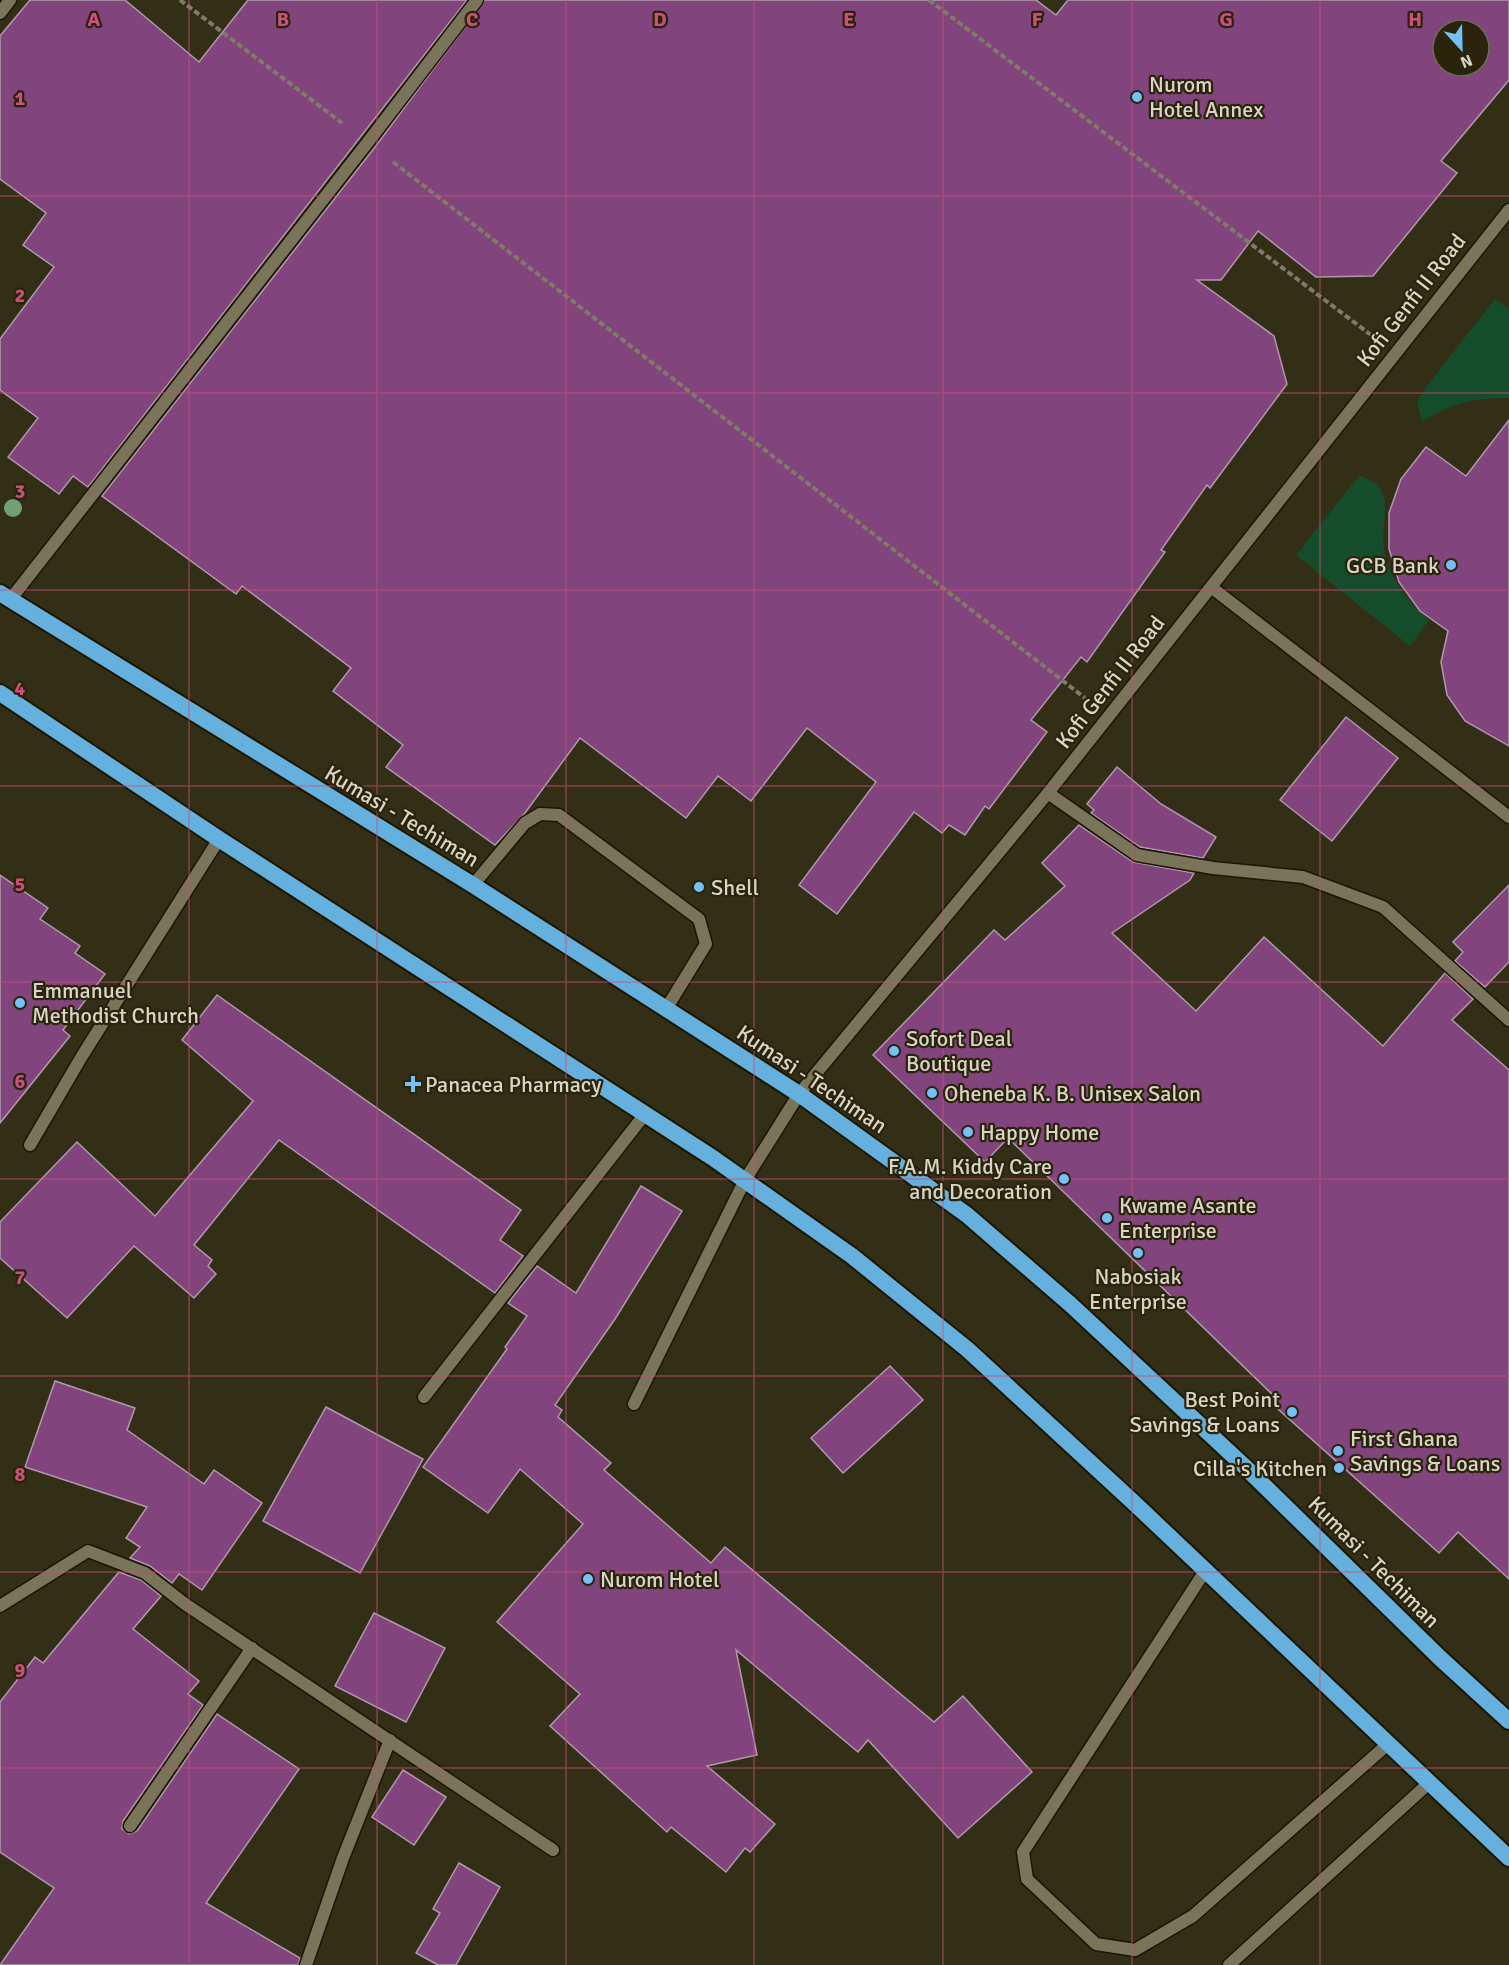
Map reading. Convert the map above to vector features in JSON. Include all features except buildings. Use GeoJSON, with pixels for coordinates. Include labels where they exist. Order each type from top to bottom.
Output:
{"type":"FeatureCollection","features":[{"type":"Feature","properties":{"kind":"highway","name":"Kumasi - Techiman"},"geometry":{"type":"LineString","coordinates":[[5,596],[473,885],[799,1094],[967,1215],[1070,1304],[1243,1465],[1440,1658],[1509,1721]]}},
{"type":"Feature","properties":{"kind":"highway"},"geometry":{"type":"LineString","coordinates":[[0,693],[219,839],[745,1180],[852,1256],[967,1349],[1205,1570],[1509,1858]]}},
{"type":"Feature","properties":{"kind":"street"},"geometry":{"type":"LineString","coordinates":[[0,13],[10,0]]}},
{"type":"Feature","properties":{"kind":"street"},"geometry":{"type":"LineString","coordinates":[[5,596],[368,142],[477,0]]}},
{"type":"Feature","properties":{"kind":"street","name":"Kofi Genfi II Road"},"geometry":{"type":"LineString","coordinates":[[634,1404],[745,1180],[799,1094],[1048,793],[1509,210]]}},
{"type":"Feature","properties":{"kind":"street"},"geometry":{"type":"LineString","coordinates":[[1211,587],[1509,817]]}},
{"type":"Feature","properties":{"kind":"street"},"geometry":{"type":"LineString","coordinates":[[1048,793],[1137,855],[1213,868],[1303,877],[1383,907],[1509,1020]]}},
{"type":"Feature","properties":{"kind":"street"},"geometry":{"type":"LineString","coordinates":[[473,885],[525,823],[540,814],[559,815],[699,919],[706,944],[666,1009]]}},
{"type":"Feature","properties":{"kind":"street"},"geometry":{"type":"LineString","coordinates":[[30,1145],[82,1056],[219,839]]}},
{"type":"Feature","properties":{"kind":"street"},"geometry":{"type":"LineString","coordinates":[[424,1397],[645,1114]]}},
{"type":"Feature","properties":{"kind":"street"},"geometry":{"type":"LineString","coordinates":[[0,1606],[88,1551],[145,1573],[252,1648],[553,1850]]}},
{"type":"Feature","properties":{"kind":"street"},"geometry":{"type":"LineString","coordinates":[[1205,1570],[1023,1852],[1027,1879],[1096,1944],[1135,1950],[1193,1916],[1388,1744]]}},
{"type":"Feature","properties":{"kind":"street"},"geometry":{"type":"LineString","coordinates":[[130,1826],[252,1648]]}},
{"type":"Feature","properties":{"kind":"street"},"geometry":{"type":"LineString","coordinates":[[306,1965],[343,1858],[390,1740]]}},
{"type":"Feature","properties":{"kind":"street"},"geometry":{"type":"LineString","coordinates":[[1229,1965],[1429,1783]]}},
{"type":"Feature","properties":{"kind":"path"},"geometry":{"type":"LineString","coordinates":[[180,0],[368,142],[1109,716]]}},
{"type":"Feature","properties":{"kind":"path"},"geometry":{"type":"LineString","coordinates":[[929,0],[1395,354]]}},
{"type":"Feature","properties":{"kind":"green space"},"geometry":{"type":"Polygon","coordinates":[[[1495,299],[1509,309],[1509,398],[1463,403],[1443,410],[1422,422],[1417,402],[1426,387],[1495,299]]]}},
{"type":"Feature","properties":{"kind":"green space"},"geometry":{"type":"Polygon","coordinates":[[[1359,476],[1372,481],[1380,488],[1384,497],[1383,542],[1388,564],[1402,591],[1429,620],[1410,646],[1296,555],[1359,476]]]}},
{"type":"Feature","properties":{"kind":"place","name":"Nurom Hotel Annex"},"geometry":{"type":"Point","coordinates":[1137,97]}},
{"type":"Feature","properties":{"kind":"place","name":"GCB Bank"},"geometry":{"type":"Point","coordinates":[1451,565]}},
{"type":"Feature","properties":{"kind":"place","name":"Shell"},"geometry":{"type":"Point","coordinates":[699,887]}},
{"type":"Feature","properties":{"kind":"place","name":"Emmanuel Methodist Church"},"geometry":{"type":"Point","coordinates":[20,1003]}},
{"type":"Feature","properties":{"kind":"place","name":"Sofort Deal Boutique"},"geometry":{"type":"Point","coordinates":[894,1051]}},
{"type":"Feature","properties":{"kind":"place","name":"Panacea Pharmacy"},"geometry":{"type":"Point","coordinates":[413,1084]}},
{"type":"Feature","properties":{"kind":"place","name":"Oheneba K. B. Unisex Salon"},"geometry":{"type":"Point","coordinates":[932,1093]}},
{"type":"Feature","properties":{"kind":"place","name":"Happy Home"},"geometry":{"type":"Point","coordinates":[968,1132]}},
{"type":"Feature","properties":{"kind":"place","name":"F.A.M. Kiddy Care and Decoration"},"geometry":{"type":"Point","coordinates":[1064,1179]}},
{"type":"Feature","properties":{"kind":"place","name":"Kwame Asante Enterprise"},"geometry":{"type":"Point","coordinates":[1107,1218]}},
{"type":"Feature","properties":{"kind":"place","name":"Nabosiak Enterprise"},"geometry":{"type":"Point","coordinates":[1138,1253]}},
{"type":"Feature","properties":{"kind":"place","name":"Best Point Savings & Loans"},"geometry":{"type":"Point","coordinates":[1292,1412]}},
{"type":"Feature","properties":{"kind":"place","name":"First Ghana Savings & Loans"},"geometry":{"type":"Point","coordinates":[1338,1451]}},
{"type":"Feature","properties":{"kind":"place","name":"Cilla's Kitchen"},"geometry":{"type":"Point","coordinates":[1339,1468]}},
{"type":"Feature","properties":{"kind":"place","name":"Nurom Hotel"},"geometry":{"type":"Point","coordinates":[588,1579]}}]}
